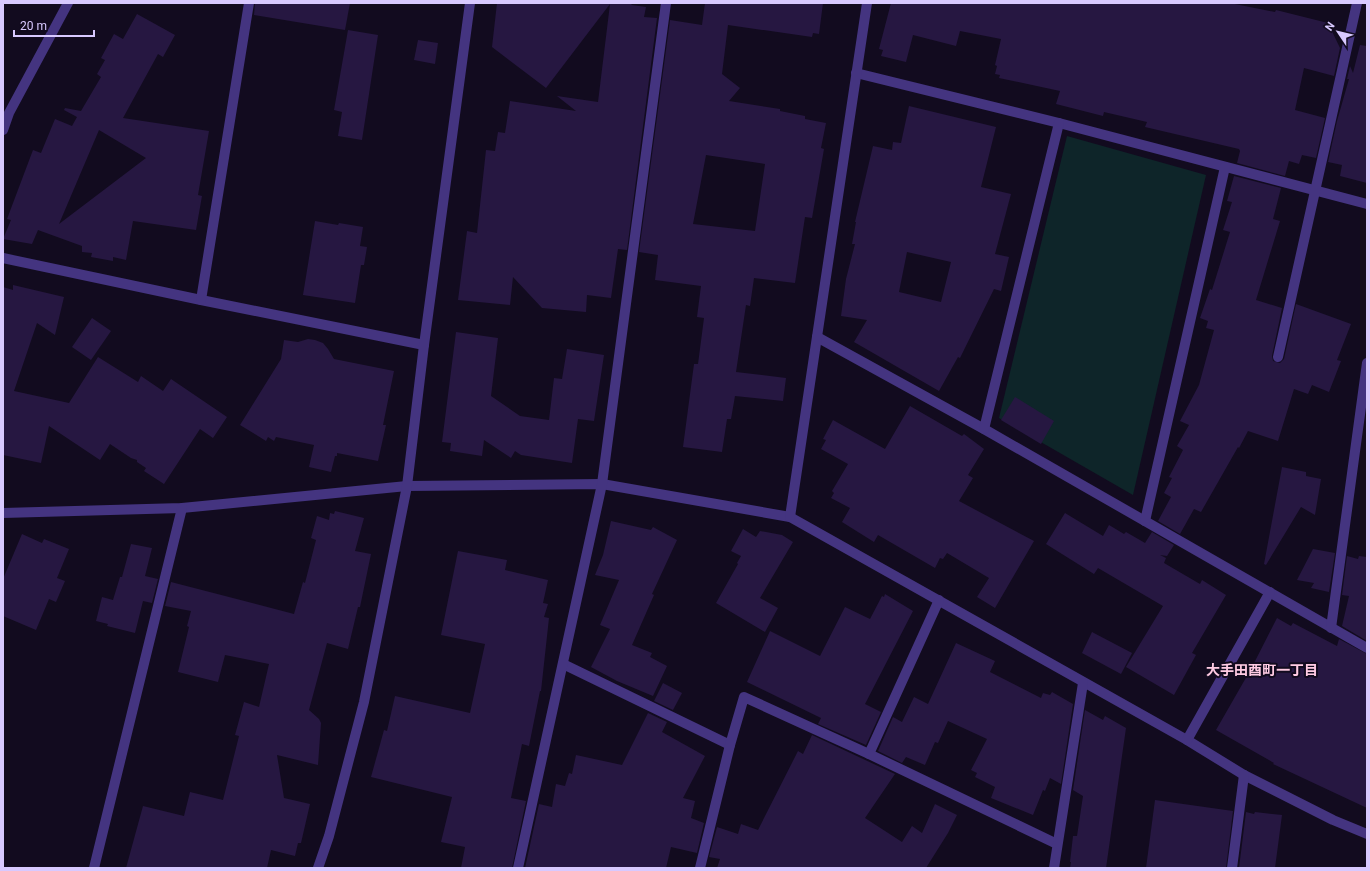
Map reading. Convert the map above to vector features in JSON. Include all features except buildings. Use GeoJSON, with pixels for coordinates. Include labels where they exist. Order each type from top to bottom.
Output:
{"type":"FeatureCollection","features":[{"type":"Feature","properties":{"kind":"street"},"geometry":{"type":"LineString","coordinates":[[3,130],[6,112],[68,3]]}},
{"type":"Feature","properties":{"kind":"street"},"geometry":{"type":"LineString","coordinates":[[201,300],[249,3]]}},
{"type":"Feature","properties":{"kind":"street"},"geometry":{"type":"LineString","coordinates":[[318,868],[329,836],[364,702],[407,486],[424,345],[470,3]]}},
{"type":"Feature","properties":{"kind":"street"},"geometry":{"type":"LineString","coordinates":[[518,868],[602,484],[666,3]]}},
{"type":"Feature","properties":{"kind":"street"},"geometry":{"type":"LineString","coordinates":[[790,517],[867,3]]}},
{"type":"Feature","properties":{"kind":"street"},"geometry":{"type":"LineString","coordinates":[[1278,357],[1357,3]]}},
{"type":"Feature","properties":{"kind":"street"},"geometry":{"type":"LineString","coordinates":[[856,73],[1059,123],[1367,204]]}},
{"type":"Feature","properties":{"kind":"street"},"geometry":{"type":"LineString","coordinates":[[984,429],[1059,123]]}},
{"type":"Feature","properties":{"kind":"street"},"geometry":{"type":"LineString","coordinates":[[1145,521],[1226,167]]}},
{"type":"Feature","properties":{"kind":"street"},"geometry":{"type":"LineString","coordinates":[[3,258],[424,345]]}},
{"type":"Feature","properties":{"kind":"street"},"geometry":{"type":"LineString","coordinates":[[817,337],[984,429],[1367,648]]}},
{"type":"Feature","properties":{"kind":"street"},"geometry":{"type":"LineString","coordinates":[[1331,628],[1367,363]]}},
{"type":"Feature","properties":{"kind":"street"},"geometry":{"type":"LineString","coordinates":[[3,513],[182,508],[407,486],[602,484],[790,517],[939,600],[1083,683],[1187,740],[1244,775],[1333,820],[1367,834]]}},
{"type":"Feature","properties":{"kind":"street"},"geometry":{"type":"LineString","coordinates":[[94,868],[182,508]]}},
{"type":"Feature","properties":{"kind":"street"},"geometry":{"type":"LineString","coordinates":[[1187,740],[1270,592]]}},
{"type":"Feature","properties":{"kind":"street"},"geometry":{"type":"LineString","coordinates":[[869,754],[939,600]]}},
{"type":"Feature","properties":{"kind":"street"},"geometry":{"type":"LineString","coordinates":[[562,664],[730,745]]}},
{"type":"Feature","properties":{"kind":"street"},"geometry":{"type":"LineString","coordinates":[[1054,868],[1083,683]]}},
{"type":"Feature","properties":{"kind":"street"},"geometry":{"type":"LineString","coordinates":[[700,868],[730,745],[744,697],[869,754],[1057,844]]}},
{"type":"Feature","properties":{"kind":"street"},"geometry":{"type":"LineString","coordinates":[[1232,868],[1244,775]]}},
{"type":"Feature","properties":{"kind":"green space"},"geometry":{"type":"Polygon","coordinates":[[[1067,136],[1206,175],[1133,495],[999,418],[1067,136]]]}},
{"type":"Feature","properties":{"kind":"district","name":"大手田酉町一丁目"},"geometry":{"type":"Point","coordinates":[1262,670]}}]}
